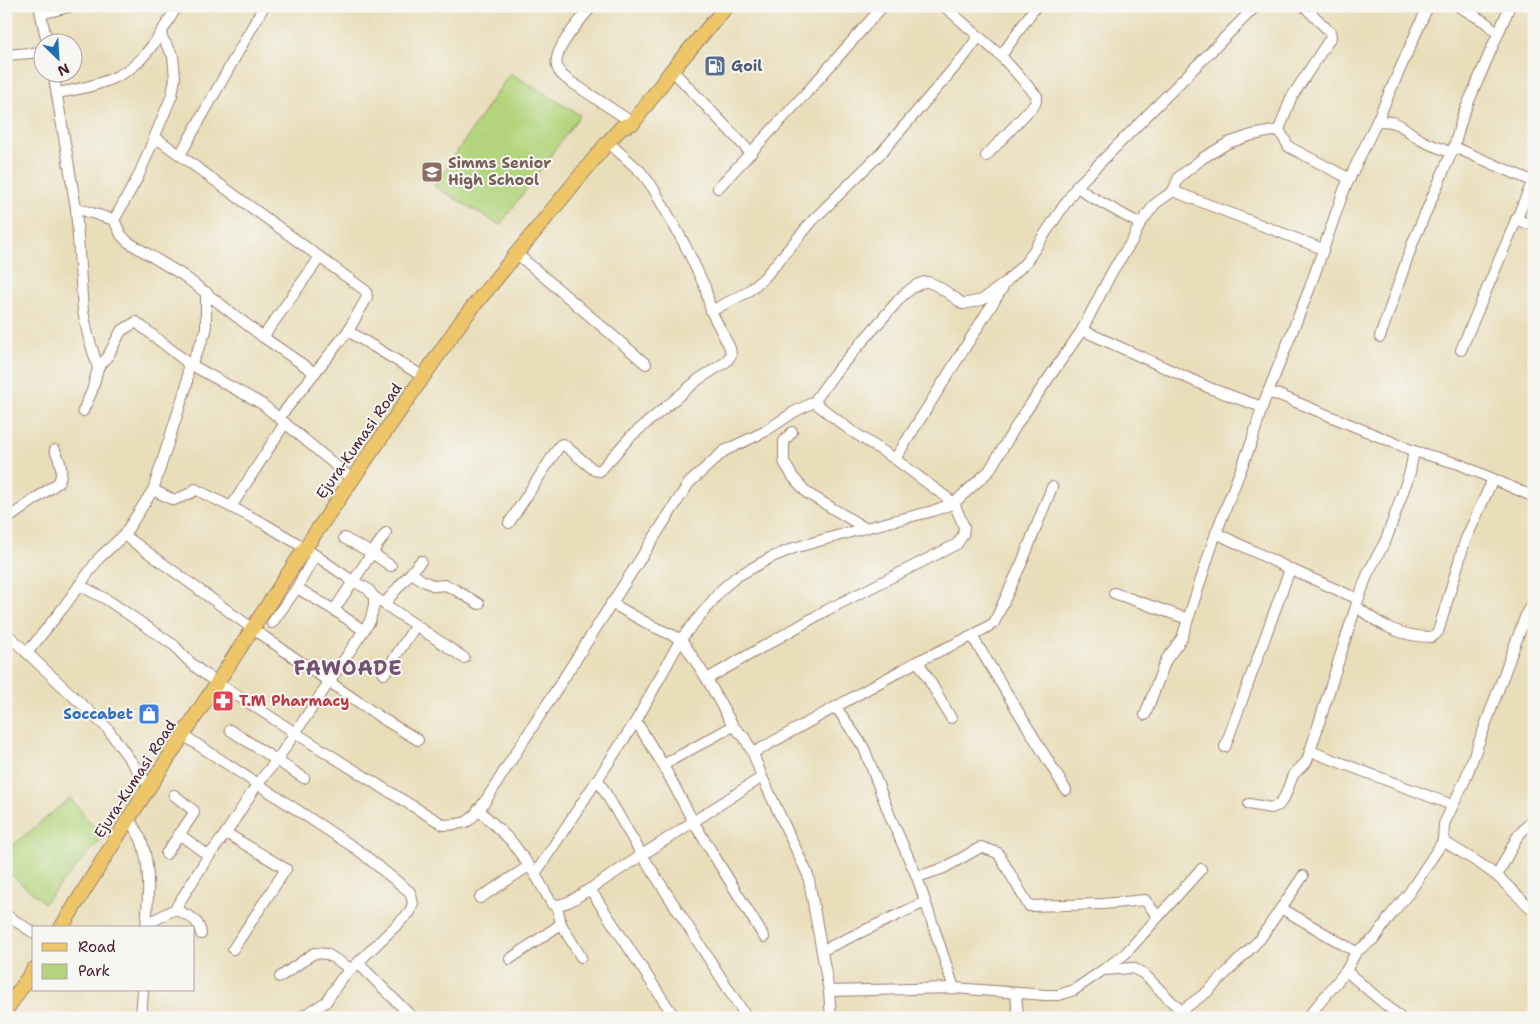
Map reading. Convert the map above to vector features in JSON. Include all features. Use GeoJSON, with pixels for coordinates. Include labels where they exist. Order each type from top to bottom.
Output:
{"type":"FeatureCollection","features":[{"type":"Feature","properties":{"kind":"main road","name":"Ejura-Kumasi Road"},"geometry":{"type":"LineString","coordinates":[[61,926],[149,786],[253,628],[310,551],[352,479],[463,319],[608,142],[622,127],[633,123],[672,70],[727,6]]}},
{"type":"Feature","properties":{"kind":"main road"},"geometry":{"type":"LineString","coordinates":[[9,1001],[32,972]]}},
{"type":"Feature","properties":{"kind":"street"},"geometry":{"type":"LineString","coordinates":[[45,32],[40,10],[73,6]]}},
{"type":"Feature","properties":{"kind":"street"},"geometry":{"type":"LineString","coordinates":[[56,93],[92,86],[122,73],[139,62],[160,34],[177,6]]}},
{"type":"Feature","properties":{"kind":"street"},"geometry":{"type":"LineString","coordinates":[[180,155],[264,6]]}},
{"type":"Feature","properties":{"kind":"street"},"geometry":{"type":"LineString","coordinates":[[592,6],[563,43],[557,58],[559,72],[633,123]]}},
{"type":"Feature","properties":{"kind":"street"},"geometry":{"type":"LineString","coordinates":[[718,188],[883,6]]}},
{"type":"Feature","properties":{"kind":"street"},"geometry":{"type":"LineString","coordinates":[[944,6],[1001,56],[1037,96],[1035,104],[986,156]]}},
{"type":"Feature","properties":{"kind":"street"},"geometry":{"type":"LineString","coordinates":[[1001,56],[1036,6]]}},
{"type":"Feature","properties":{"kind":"street"},"geometry":{"type":"LineString","coordinates":[[79,585],[106,599],[174,646],[186,658],[218,682],[295,733],[444,825],[460,824],[469,820],[508,765],[610,603],[689,483],[724,451],[764,432],[794,412],[814,402],[834,374],[903,295],[914,287],[929,282],[963,304],[982,300],[1006,282],[1026,262],[1077,186],[1256,6]]}},
{"type":"Feature","properties":{"kind":"street"},"geometry":{"type":"LineString","coordinates":[[1279,130],[1291,98],[1331,37],[1330,32],[1304,6]]}},
{"type":"Feature","properties":{"kind":"street"},"geometry":{"type":"LineString","coordinates":[[1145,715],[1166,660],[1182,638],[1216,533],[1252,441],[1262,407],[1344,190],[1428,6]]}},
{"type":"Feature","properties":{"kind":"street"},"geometry":{"type":"LineString","coordinates":[[1458,6],[1485,22],[1498,33]]}},
{"type":"Feature","properties":{"kind":"street"},"geometry":{"type":"LineString","coordinates":[[1380,337],[1414,242],[1453,150],[1463,115],[1510,6]]}},
{"type":"Feature","properties":{"kind":"street"},"geometry":{"type":"LineString","coordinates":[[114,220],[138,177],[172,95],[175,78],[172,56],[160,34]]}},
{"type":"Feature","properties":{"kind":"street"},"geometry":{"type":"LineString","coordinates":[[711,311],[746,293],[764,278],[814,220],[882,152],[966,54],[979,36]]}},
{"type":"Feature","properties":{"kind":"street"},"geometry":{"type":"LineString","coordinates":[[6,55],[32,53]]}},
{"type":"Feature","properties":{"kind":"street"},"geometry":{"type":"LineString","coordinates":[[672,70],[751,153]]}},
{"type":"Feature","properties":{"kind":"street"},"geometry":{"type":"LineString","coordinates":[[54,82],[76,208],[83,311],[98,368]]}},
{"type":"Feature","properties":{"kind":"street"},"geometry":{"type":"LineString","coordinates":[[1377,121],[1389,121],[1404,126],[1420,139],[1533,180],[1461,350]]}},
{"type":"Feature","properties":{"kind":"street"},"geometry":{"type":"LineString","coordinates":[[1279,130],[1289,147],[1350,179]]}},
{"type":"Feature","properties":{"kind":"street"},"geometry":{"type":"LineString","coordinates":[[480,898],[532,870],[598,780],[636,722],[681,639],[722,589],[736,577],[770,558],[794,548],[934,511],[954,503],[989,471],[1019,421],[1082,330],[1113,270],[1132,241],[1140,224],[1155,204],[1173,191],[1179,177],[1203,158],[1228,143],[1252,135],[1279,130]]}},
{"type":"Feature","properties":{"kind":"street"},"geometry":{"type":"LineString","coordinates":[[155,137],[366,291],[365,301],[348,331],[282,421],[231,507]]}},
{"type":"Feature","properties":{"kind":"street"},"geometry":{"type":"LineString","coordinates":[[509,523],[560,445],[562,444],[594,470],[600,470],[630,437],[699,379],[726,362],[731,355],[730,348],[711,311],[705,287],[685,245],[653,188],[641,172],[608,142]]}},
{"type":"Feature","properties":{"kind":"street"},"geometry":{"type":"LineString","coordinates":[[1077,186],[1088,195],[1140,224]]}},
{"type":"Feature","properties":{"kind":"street"},"geometry":{"type":"LineString","coordinates":[[1173,191],[1323,249]]}},
{"type":"Feature","properties":{"kind":"street"},"geometry":{"type":"LineString","coordinates":[[76,208],[114,220],[121,235],[128,242],[184,276],[263,337],[315,374]]}},
{"type":"Feature","properties":{"kind":"street"},"geometry":{"type":"LineString","coordinates":[[1516,219],[1534,226]]}},
{"type":"Feature","properties":{"kind":"street"},"geometry":{"type":"LineString","coordinates":[[516,253],[646,364]]}},
{"type":"Feature","properties":{"kind":"street"},"geometry":{"type":"LineString","coordinates":[[263,337],[320,257]]}},
{"type":"Feature","properties":{"kind":"street"},"geometry":{"type":"LineString","coordinates":[[895,459],[1006,282]]}},
{"type":"Feature","properties":{"kind":"street"},"geometry":{"type":"LineString","coordinates":[[28,653],[99,558],[124,535],[153,490],[187,384],[189,364],[206,331],[206,292]]}},
{"type":"Feature","properties":{"kind":"street"},"geometry":{"type":"LineString","coordinates":[[83,411],[92,391],[98,368],[107,358],[120,331],[136,322],[189,364],[262,404],[352,479]]}},
{"type":"Feature","properties":{"kind":"street"},"geometry":{"type":"LineString","coordinates":[[1082,330],[1212,389],[1262,407]]}},
{"type":"Feature","properties":{"kind":"street"},"geometry":{"type":"LineString","coordinates":[[348,331],[424,377]]}},
{"type":"Feature","properties":{"kind":"street"},"geometry":{"type":"LineString","coordinates":[[1269,392],[1414,451],[1459,464],[1534,497]]}},
{"type":"Feature","properties":{"kind":"street"},"geometry":{"type":"LineString","coordinates":[[707,679],[828,610],[957,544],[963,534],[964,527],[954,503],[895,459],[850,430],[814,402]]}},
{"type":"Feature","properties":{"kind":"street"},"geometry":{"type":"LineString","coordinates":[[792,432],[784,441],[784,462],[793,477],[807,493],[865,528]]}},
{"type":"Feature","properties":{"kind":"street"},"geometry":{"type":"LineString","coordinates":[[6,520],[59,482],[62,468],[55,450]]}},
{"type":"Feature","properties":{"kind":"street"},"geometry":{"type":"LineString","coordinates":[[1249,804],[1271,808],[1278,804],[1285,796],[1293,775],[1307,761],[1357,602],[1368,573],[1386,540],[1410,472],[1414,451]]}},
{"type":"Feature","properties":{"kind":"street"},"geometry":{"type":"LineString","coordinates":[[1216,533],[1357,602],[1373,620],[1389,629],[1421,637],[1432,637],[1438,632],[1465,541],[1493,479]]}},
{"type":"Feature","properties":{"kind":"street"},"geometry":{"type":"LineString","coordinates":[[753,753],[918,661],[972,636],[994,623],[1023,560],[1052,487]]}},
{"type":"Feature","properties":{"kind":"street"},"geometry":{"type":"LineString","coordinates":[[153,490],[174,500],[191,493],[195,489],[263,523],[310,551],[354,582],[368,589],[374,597],[464,658]]}},
{"type":"Feature","properties":{"kind":"street"},"geometry":{"type":"LineString","coordinates":[[334,610],[386,533]]}},
{"type":"Feature","properties":{"kind":"street"},"geometry":{"type":"LineString","coordinates":[[124,535],[383,719],[418,740]]}},
{"type":"Feature","properties":{"kind":"street"},"geometry":{"type":"LineString","coordinates":[[344,538],[391,566]]}},
{"type":"Feature","properties":{"kind":"street"},"geometry":{"type":"LineString","coordinates":[[272,623],[297,588],[310,551]]}},
{"type":"Feature","properties":{"kind":"street"},"geometry":{"type":"LineString","coordinates":[[384,604],[421,561]]}},
{"type":"Feature","properties":{"kind":"street"},"geometry":{"type":"LineString","coordinates":[[1226,747],[1290,569]]}},
{"type":"Feature","properties":{"kind":"street"},"geometry":{"type":"LineString","coordinates":[[412,573],[423,581],[435,586],[445,586],[454,589],[478,604]]}},
{"type":"Feature","properties":{"kind":"street"},"geometry":{"type":"LineString","coordinates":[[297,588],[363,630]]}},
{"type":"Feature","properties":{"kind":"street"},"geometry":{"type":"LineString","coordinates":[[1114,593],[1188,619]]}},
{"type":"Feature","properties":{"kind":"street"},"geometry":{"type":"LineString","coordinates":[[146,926],[175,909],[258,783],[277,760],[370,620],[374,597]]}},
{"type":"Feature","properties":{"kind":"street"},"geometry":{"type":"LineString","coordinates":[[1307,1018],[1346,971],[1356,952],[1375,938],[1409,893],[1443,841],[1444,824],[1465,780],[1527,612],[1534,600]]}},
{"type":"Feature","properties":{"kind":"street"},"geometry":{"type":"LineString","coordinates":[[610,603],[652,626],[681,639],[707,679],[733,726],[744,737],[753,753],[762,778],[808,875],[829,991],[831,1018]]}},
{"type":"Feature","properties":{"kind":"street"},"geometry":{"type":"LineString","coordinates":[[384,674],[416,625]]}},
{"type":"Feature","properties":{"kind":"street"},"geometry":{"type":"LineString","coordinates":[[6,633],[107,728],[149,786]]}},
{"type":"Feature","properties":{"kind":"street"},"geometry":{"type":"LineString","coordinates":[[972,636],[1066,790]]}},
{"type":"Feature","properties":{"kind":"street"},"geometry":{"type":"LineString","coordinates":[[918,661],[951,718]]}},
{"type":"Feature","properties":{"kind":"street"},"geometry":{"type":"LineString","coordinates":[[836,706],[864,748],[890,816],[917,877],[954,988]]}},
{"type":"Feature","properties":{"kind":"street"},"geometry":{"type":"LineString","coordinates":[[636,722],[663,765],[694,823],[764,937]]}},
{"type":"Feature","properties":{"kind":"street"},"geometry":{"type":"LineString","coordinates":[[663,765],[733,726]]}},
{"type":"Feature","properties":{"kind":"street"},"geometry":{"type":"LineString","coordinates":[[230,730],[304,778]]}},
{"type":"Feature","properties":{"kind":"street"},"geometry":{"type":"LineString","coordinates":[[183,735],[358,850],[410,892],[413,903],[410,912],[341,979],[326,1002],[300,1018]]}},
{"type":"Feature","properties":{"kind":"street"},"geometry":{"type":"LineString","coordinates":[[1310,751],[1452,804]]}},
{"type":"Feature","properties":{"kind":"street"},"geometry":{"type":"LineString","coordinates":[[478,809],[512,842],[532,870],[552,904],[557,906],[563,905],[590,889],[762,778]]}},
{"type":"Feature","properties":{"kind":"street"},"geometry":{"type":"LineString","coordinates":[[598,780],[642,855],[747,1018]]}},
{"type":"Feature","properties":{"kind":"street"},"geometry":{"type":"LineString","coordinates":[[166,854],[194,811],[174,795]]}},
{"type":"Feature","properties":{"kind":"street"},"geometry":{"type":"LineString","coordinates":[[129,818],[141,840],[146,860],[149,902],[146,926]]}},
{"type":"Feature","properties":{"kind":"street"},"geometry":{"type":"LineString","coordinates":[[1497,876],[1518,837],[1534,818]]}},
{"type":"Feature","properties":{"kind":"street"},"geometry":{"type":"LineString","coordinates":[[226,833],[286,870],[234,948]]}},
{"type":"Feature","properties":{"kind":"street"},"geometry":{"type":"LineString","coordinates":[[179,834],[209,856]]}},
{"type":"Feature","properties":{"kind":"street"},"geometry":{"type":"LineString","coordinates":[[1443,841],[1497,876],[1534,911]]}},
{"type":"Feature","properties":{"kind":"street"},"geometry":{"type":"LineString","coordinates":[[917,877],[944,868],[982,847],[998,854],[1028,906],[1103,904],[1145,900],[1158,917]]}},
{"type":"Feature","properties":{"kind":"street"},"geometry":{"type":"LineString","coordinates":[[829,991],[954,988],[1059,995],[1074,990],[1125,954],[1201,869]]}},
{"type":"Feature","properties":{"kind":"street"},"geometry":{"type":"LineString","coordinates":[[1103,970],[1133,968],[1144,974],[1182,1015],[1260,938],[1303,876]]}},
{"type":"Feature","properties":{"kind":"street"},"geometry":{"type":"LineString","coordinates":[[590,889],[671,1016]]}},
{"type":"Feature","properties":{"kind":"street"},"geometry":{"type":"LineString","coordinates":[[822,950],[925,902]]}},
{"type":"Feature","properties":{"kind":"street"},"geometry":{"type":"LineString","coordinates":[[557,906],[561,924],[581,956]]}},
{"type":"Feature","properties":{"kind":"street"},"geometry":{"type":"LineString","coordinates":[[1281,908],[1356,952]]}},
{"type":"Feature","properties":{"kind":"street"},"geometry":{"type":"LineString","coordinates":[[175,909],[196,920],[200,926],[200,934]]}},
{"type":"Feature","properties":{"kind":"street"},"geometry":{"type":"LineString","coordinates":[[6,915],[32,932]]}},
{"type":"Feature","properties":{"kind":"street"},"geometry":{"type":"LineString","coordinates":[[510,959],[561,924]]}},
{"type":"Feature","properties":{"kind":"street"},"geometry":{"type":"LineString","coordinates":[[280,977],[314,953],[327,954],[355,966],[413,1018]]}},
{"type":"Feature","properties":{"kind":"street"},"geometry":{"type":"LineString","coordinates":[[1346,971],[1401,1018]]}},
{"type":"Feature","properties":{"kind":"street"},"geometry":{"type":"LineString","coordinates":[[141,1018],[143,992]]}},
{"type":"Feature","properties":{"kind":"street"},"geometry":{"type":"LineString","coordinates":[[1016,993],[1018,1018]]}},
{"type":"Feature","properties":{"kind":"green space"},"geometry":{"type":"Polygon","coordinates":[[[510,73],[580,115],[500,225],[434,186],[510,73]]]}},
{"type":"Feature","properties":{"kind":"green space"},"geometry":{"type":"Polygon","coordinates":[[[70,798],[103,837],[44,903],[6,870],[6,851],[70,798]]]}},
{"type":"Feature","properties":{"kind":"place","name":"Goil"},"geometry":{"type":"Point","coordinates":[715,66]}},
{"type":"Feature","properties":{"kind":"place","name":"Simms Senior High School"},"geometry":{"type":"Point","coordinates":[432,172]}},
{"type":"Feature","properties":{"kind":"place","name":"T.M Pharmacy"},"geometry":{"type":"Point","coordinates":[223,701]}},
{"type":"Feature","properties":{"kind":"place","name":"Soccabet"},"geometry":{"type":"Point","coordinates":[149,714]}},
{"type":"Feature","properties":{"kind":"district","name":"FAWOADE"},"geometry":{"type":"Point","coordinates":[348,668]}}]}
